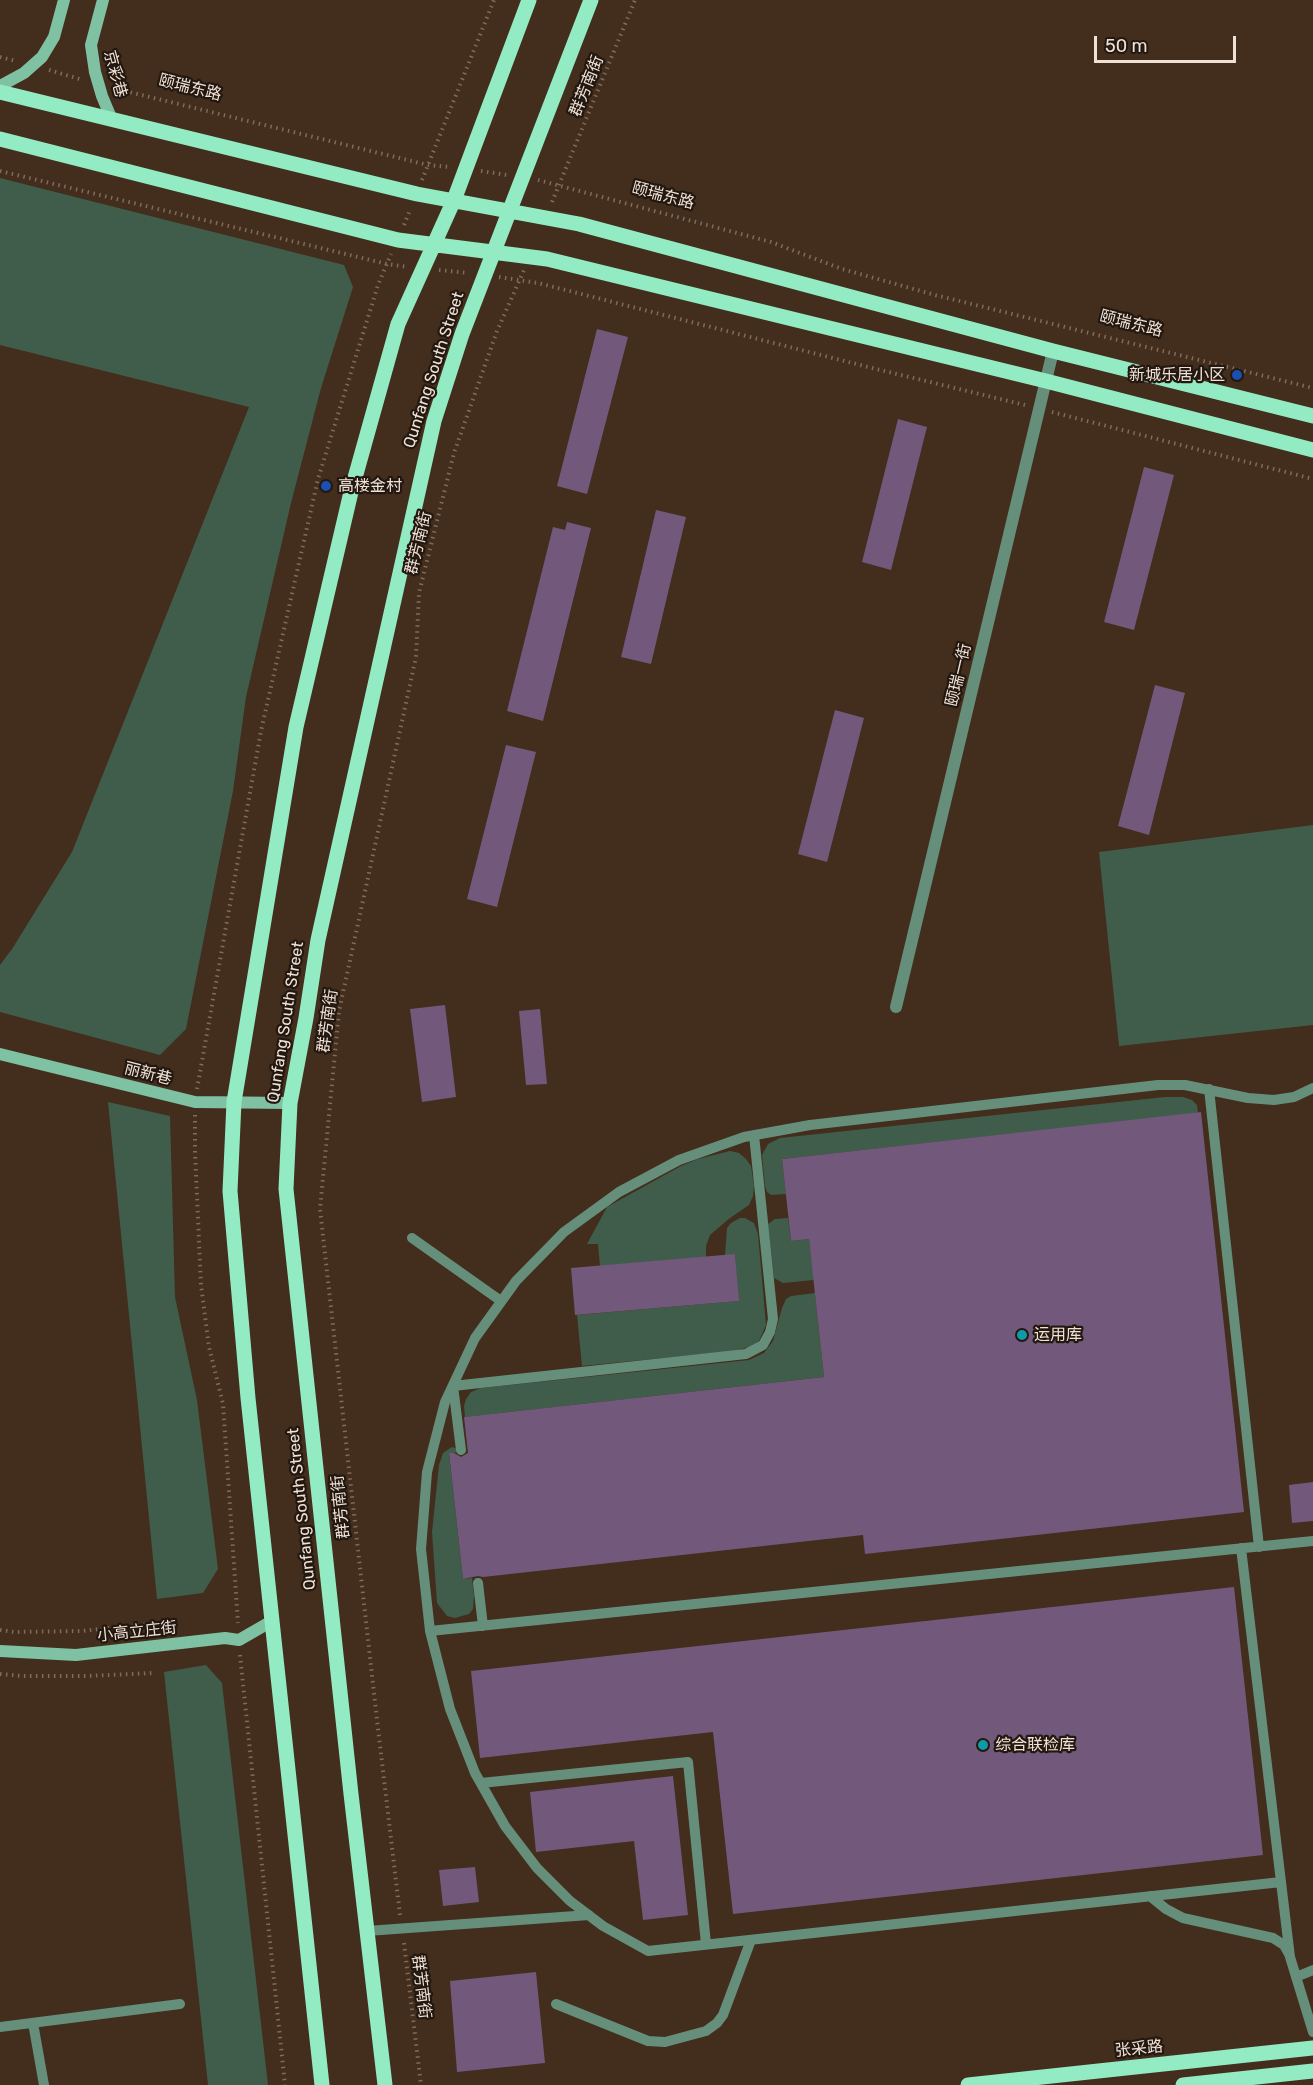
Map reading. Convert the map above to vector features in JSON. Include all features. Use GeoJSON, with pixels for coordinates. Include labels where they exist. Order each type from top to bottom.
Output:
{"type":"FeatureCollection","features":[{"type":"Feature","properties":{"kind":"main road"},"geometry":{"type":"LineString","coordinates":[[322,2085],[248,1398],[230,1191],[234,1102],[296,726],[351,492],[398,324],[454,200],[529,0]]}},
{"type":"Feature","properties":{"kind":"main road","name":"Qunfang South Street"},"geometry":{"type":"LineString","coordinates":[[386,2085],[367,1931],[286,1189],[290,1103],[318,940],[434,421],[462,334],[591,0]]}},
{"type":"Feature","properties":{"kind":"main road"},"geometry":{"type":"LineString","coordinates":[[0,92],[417,194],[579,224],[1053,351],[1313,416]]}},
{"type":"Feature","properties":{"kind":"main road"},"geometry":{"type":"LineString","coordinates":[[0,139],[398,240],[548,259],[1046,381],[1313,450]]}},
{"type":"Feature","properties":{"kind":"main road","name":"张采路"},"geometry":{"type":"LineString","coordinates":[[968,2085],[1313,2048]]}},
{"type":"Feature","properties":{"kind":"main road"},"geometry":{"type":"LineString","coordinates":[[1183,2085],[1313,2071]]}},
{"type":"Feature","properties":{"kind":"street"},"geometry":{"type":"LineString","coordinates":[[0,86],[24,73],[42,57],[54,37],[64,0]]}},
{"type":"Feature","properties":{"kind":"street","name":"京彩巷"},"geometry":{"type":"LineString","coordinates":[[102,0],[91,45],[99,84],[112,120]]}},
{"type":"Feature","properties":{"kind":"street","name":"颐瑞一街"},"geometry":{"type":"LineString","coordinates":[[896,1007],[1053,351]]}},
{"type":"Feature","properties":{"kind":"street","name":"丽新巷"},"geometry":{"type":"LineString","coordinates":[[0,1054],[195,1102],[290,1103]]}},
{"type":"Feature","properties":{"kind":"street"},"geometry":{"type":"LineString","coordinates":[[239,1640],[272,1621]]}},
{"type":"Feature","properties":{"kind":"street","name":"小高立庄街"},"geometry":{"type":"LineString","coordinates":[[0,1652],[76,1655],[225,1638],[239,1640]]}},
{"type":"Feature","properties":{"kind":"lane"},"geometry":{"type":"LineString","coordinates":[[1281,1882],[648,1951],[603,1926],[570,1901],[537,1868],[505,1826],[481,1783],[450,1709],[430,1631],[421,1549],[427,1472],[445,1402],[475,1338],[516,1281],[564,1232],[619,1192],[679,1160],[753,1136],[810,1125],[1163,1084],[1185,1084],[1257,1099],[1274,1100],[1294,1097],[1313,1088]]}},
{"type":"Feature","properties":{"kind":"lane"},"geometry":{"type":"LineString","coordinates":[[1209,1089],[1259,1547]]}},
{"type":"Feature","properties":{"kind":"lane"},"geometry":{"type":"LineString","coordinates":[[453,1386],[742,1355],[760,1348],[767,1338],[773,1319],[753,1136]]}},
{"type":"Feature","properties":{"kind":"lane"},"geometry":{"type":"LineString","coordinates":[[411,1238],[501,1301]]}},
{"type":"Feature","properties":{"kind":"lane"},"geometry":{"type":"LineString","coordinates":[[453,1386],[461,1450]]}},
{"type":"Feature","properties":{"kind":"lane"},"geometry":{"type":"LineString","coordinates":[[430,1631],[1313,1541]]}},
{"type":"Feature","properties":{"kind":"lane"},"geometry":{"type":"LineString","coordinates":[[1241,1548],[1290,1957],[1313,2032]]}},
{"type":"Feature","properties":{"kind":"lane"},"geometry":{"type":"LineString","coordinates":[[478,1583],[483,1626]]}},
{"type":"Feature","properties":{"kind":"lane"},"geometry":{"type":"LineString","coordinates":[[481,1783],[688,1762],[706,1944]]}},
{"type":"Feature","properties":{"kind":"lane"},"geometry":{"type":"LineString","coordinates":[[1150,1896],[1166,1909],[1183,1918],[1273,1938],[1284,1945],[1290,1957]]}},
{"type":"Feature","properties":{"kind":"lane"},"geometry":{"type":"LineString","coordinates":[[367,1931],[589,1915]]}},
{"type":"Feature","properties":{"kind":"lane"},"geometry":{"type":"LineString","coordinates":[[556,2004],[648,2041],[672,2040],[706,2031],[717,2024],[723,2015],[751,1940]]}},
{"type":"Feature","properties":{"kind":"lane"},"geometry":{"type":"LineString","coordinates":[[1296,1977],[1313,1970]]}},
{"type":"Feature","properties":{"kind":"lane"},"geometry":{"type":"LineString","coordinates":[[0,2027],[180,2004]]}},
{"type":"Feature","properties":{"kind":"lane"},"geometry":{"type":"LineString","coordinates":[[33,2023],[44,2085]]}},
{"type":"Feature","properties":{"kind":"path"},"geometry":{"type":"LineString","coordinates":[[285,2085],[239,1640],[223,1404],[209,1347],[201,1285],[195,1102],[261,731],[318,479],[378,285],[417,194],[494,0]]}},
{"type":"Feature","properties":{"kind":"path","name":"群芳南街"},"geometry":{"type":"LineString","coordinates":[[546,218],[635,0]]}},
{"type":"Feature","properties":{"kind":"path","name":"颐瑞东路"},"geometry":{"type":"LineString","coordinates":[[0,57],[99,84],[428,165],[524,177],[771,242],[842,269],[935,295],[1313,388]]}},
{"type":"Feature","properties":{"kind":"path"},"geometry":{"type":"LineString","coordinates":[[0,171],[387,264],[538,282],[1313,479]]}},
{"type":"Feature","properties":{"kind":"path","name":"群芳南街"},"geometry":{"type":"LineString","coordinates":[[421,2085],[374,1696],[320,1209],[339,1011],[416,657],[419,593],[454,453],[497,331],[530,258]]}},
{"type":"Feature","properties":{"kind":"path","name":"小高立庄街"},"geometry":{"type":"LineString","coordinates":[[0,1630],[14,1632],[81,1631],[149,1624]]}},
{"type":"Feature","properties":{"kind":"path"},"geometry":{"type":"LineString","coordinates":[[0,1674],[87,1676],[153,1673]]}},
{"type":"Feature","properties":{"kind":"green space"},"geometry":{"type":"Polygon","coordinates":[[[0,178],[344,265],[353,287],[321,388],[291,503],[246,697],[233,791],[186,1029],[160,1055],[0,1012],[0,965],[72,852],[249,407],[0,345],[0,178]]]}},
{"type":"Feature","properties":{"kind":"green space"},"geometry":{"type":"Polygon","coordinates":[[[1313,825],[1313,1025],[1119,1046],[1099,852],[1313,825]]]}},
{"type":"Feature","properties":{"kind":"green space"},"geometry":{"type":"Polygon","coordinates":[[[1165,1097],[1183,1097],[1192,1100],[1197,1105],[1198,1113],[782,1159],[786,1194],[771,1195],[765,1186],[762,1155],[768,1144],[780,1138],[1165,1097]]]}},
{"type":"Feature","properties":{"kind":"green space"},"geometry":{"type":"Polygon","coordinates":[[[108,1102],[170,1116],[175,1297],[197,1400],[218,1569],[203,1593],[157,1599],[108,1102]]]}},
{"type":"Feature","properties":{"kind":"green space"},"geometry":{"type":"Polygon","coordinates":[[[730,1151],[739,1153],[751,1166],[753,1196],[749,1205],[710,1235],[706,1246],[706,1257],[600,1266],[598,1244],[587,1244],[607,1207],[681,1166],[730,1151]]]}},
{"type":"Feature","properties":{"kind":"green space"},"geometry":{"type":"Polygon","coordinates":[[[740,1218],[754,1223],[758,1234],[766,1325],[759,1341],[749,1347],[734,1351],[582,1366],[577,1315],[738,1301],[735,1255],[725,1255],[727,1228],[740,1218]]]}},
{"type":"Feature","properties":{"kind":"green space"},"geometry":{"type":"Polygon","coordinates":[[[788,1218],[791,1241],[809,1239],[814,1280],[783,1283],[774,1278],[768,1224],[775,1219],[788,1218]]]}},
{"type":"Feature","properties":{"kind":"green space"},"geometry":{"type":"Polygon","coordinates":[[[815,1293],[824,1377],[465,1417],[466,1399],[471,1392],[481,1388],[749,1360],[764,1353],[773,1341],[786,1299],[791,1296],[815,1293]]]}},
{"type":"Feature","properties":{"kind":"green space"},"geometry":{"type":"Polygon","coordinates":[[[452,1447],[458,1449],[458,1452],[449,1454],[463,1579],[472,1578],[474,1596],[473,1609],[469,1614],[455,1618],[447,1616],[437,1603],[432,1532],[439,1465],[443,1453],[452,1447]]]}},
{"type":"Feature","properties":{"kind":"green space"},"geometry":{"type":"Polygon","coordinates":[[[206,1665],[222,1683],[268,2085],[208,2085],[164,1672],[206,1665]]]}},
{"type":"Feature","properties":{"kind":"building"},"geometry":{"type":"Polygon","coordinates":[[[597,329],[628,337],[587,494],[557,486],[597,329]]]}},
{"type":"Feature","properties":{"kind":"building"},"geometry":{"type":"Polygon","coordinates":[[[898,419],[927,427],[891,570],[862,562],[898,419]]]}},
{"type":"Feature","properties":{"kind":"building"},"geometry":{"type":"Polygon","coordinates":[[[1144,467],[1174,475],[1134,630],[1104,622],[1144,467]]]}},
{"type":"Feature","properties":{"kind":"building"},"geometry":{"type":"Polygon","coordinates":[[[656,510],[686,517],[651,664],[621,657],[656,510]]]}},
{"type":"Feature","properties":{"kind":"building"},"geometry":{"type":"Polygon","coordinates":[[[567,522],[591,528],[543,721],[507,711],[553,527],[565,530],[567,522]]]}},
{"type":"Feature","properties":{"kind":"building"},"geometry":{"type":"Polygon","coordinates":[[[1155,685],[1185,693],[1149,835],[1118,826],[1155,685]]]}},
{"type":"Feature","properties":{"kind":"building"},"geometry":{"type":"Polygon","coordinates":[[[835,710],[864,718],[827,862],[798,854],[835,710]]]}},
{"type":"Feature","properties":{"kind":"building"},"geometry":{"type":"Polygon","coordinates":[[[506,745],[536,752],[497,907],[467,899],[506,745]]]}},
{"type":"Feature","properties":{"kind":"building"},"geometry":{"type":"Polygon","coordinates":[[[445,1005],[456,1097],[422,1102],[410,1009],[445,1005]]]}},
{"type":"Feature","properties":{"kind":"building"},"geometry":{"type":"Polygon","coordinates":[[[540,1009],[547,1084],[526,1085],[519,1011],[540,1009]]]}},
{"type":"Feature","properties":{"kind":"building","name":"运用库"},"geometry":{"type":"Polygon","coordinates":[[[1201,1112],[1244,1512],[865,1554],[863,1535],[463,1579],[449,1453],[461,1457],[468,1453],[464,1417],[824,1377],[809,1239],[791,1241],[782,1159],[1201,1112]]]}},
{"type":"Feature","properties":{"kind":"building"},"geometry":{"type":"Polygon","coordinates":[[[735,1254],[739,1301],[575,1315],[571,1268],[735,1254]]]}},
{"type":"Feature","properties":{"kind":"building"},"geometry":{"type":"Polygon","coordinates":[[[1313,1482],[1313,1521],[1292,1523],[1289,1485],[1313,1482]]]}},
{"type":"Feature","properties":{"kind":"building","name":"综合联检库"},"geometry":{"type":"Polygon","coordinates":[[[1234,1587],[1263,1855],[733,1914],[713,1732],[480,1758],[471,1671],[1234,1587]]]}},
{"type":"Feature","properties":{"kind":"building"},"geometry":{"type":"Polygon","coordinates":[[[673,1776],[688,1915],[643,1920],[634,1841],[536,1852],[530,1792],[673,1776]]]}},
{"type":"Feature","properties":{"kind":"building"},"geometry":{"type":"Polygon","coordinates":[[[475,1867],[479,1902],[443,1906],[439,1870],[475,1867]]]}},
{"type":"Feature","properties":{"kind":"building"},"geometry":{"type":"Polygon","coordinates":[[[536,1972],[545,2063],[457,2072],[450,1981],[536,1972]]]}},
{"type":"Feature","properties":{"kind":"place","name":"新城乐居小区"},"geometry":{"type":"Point","coordinates":[1237,375]}},
{"type":"Feature","properties":{"kind":"place","name":"高楼金村"},"geometry":{"type":"Point","coordinates":[326,486]}},
{"type":"Feature","properties":{"kind":"place","name":"运用库"},"geometry":{"type":"Point","coordinates":[1022,1335]}},
{"type":"Feature","properties":{"kind":"place","name":"综合联检库"},"geometry":{"type":"Point","coordinates":[983,1745]}}]}
